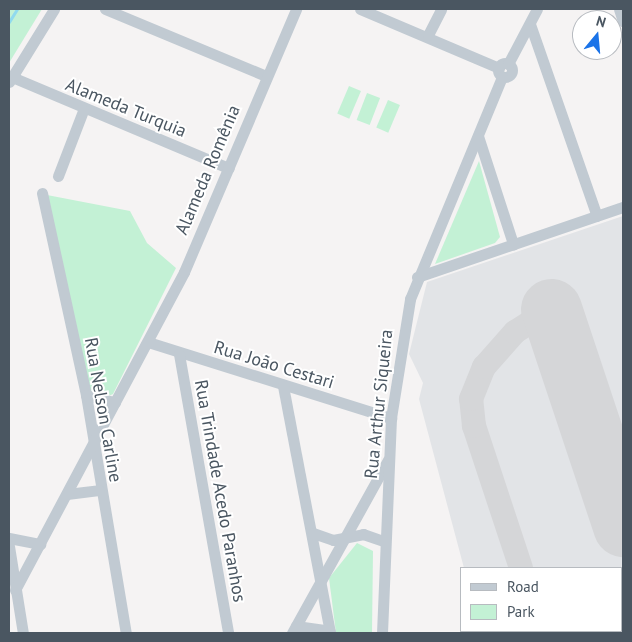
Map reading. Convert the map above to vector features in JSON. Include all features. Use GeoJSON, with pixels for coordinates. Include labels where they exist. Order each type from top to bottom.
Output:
{"type":"FeatureCollection","features":[{"type":"Feature","properties":{"kind":"street"},"geometry":{"type":"LineString","coordinates":[[10,80],[54,9]]}},
{"type":"Feature","properties":{"kind":"street"},"geometry":{"type":"LineString","coordinates":[[105,9],[266,76]]}},
{"type":"Feature","properties":{"kind":"street","name":"Alameda Romênia"},"geometry":{"type":"LineString","coordinates":[[16,590],[148,342],[229,168],[266,76],[296,9]]}},
{"type":"Feature","properties":{"kind":"street"},"geometry":{"type":"LineString","coordinates":[[360,9],[428,35],[503,69]]}},
{"type":"Feature","properties":{"kind":"street"},"geometry":{"type":"LineString","coordinates":[[428,35],[441,9]]}},
{"type":"Feature","properties":{"kind":"street","name":"Rua Arthur Siqueira"},"geometry":{"type":"LineString","coordinates":[[382,633],[384,541],[391,418],[397,364],[416,277],[478,136],[503,69],[537,9]]}},
{"type":"Feature","properties":{"kind":"street"},"geometry":{"type":"LineString","coordinates":[[530,24],[597,216]]}},
{"type":"Feature","properties":{"kind":"street","name":"Alameda Turquia"},"geometry":{"type":"LineString","coordinates":[[10,80],[83,111],[229,168]]}},
{"type":"Feature","properties":{"kind":"street"},"geometry":{"type":"LineString","coordinates":[[58,176],[83,111]]}},
{"type":"Feature","properties":{"kind":"street"},"geometry":{"type":"LineString","coordinates":[[478,136],[513,244]]}},
{"type":"Feature","properties":{"kind":"street","name":"Rua Nelson Carline"},"geometry":{"type":"LineString","coordinates":[[42,193],[86,395],[91,447],[126,633]]}},
{"type":"Feature","properties":{"kind":"street"},"geometry":{"type":"LineString","coordinates":[[416,277],[623,207]]}},
{"type":"Feature","properties":{"kind":"street","name":"Rua João Cestari"},"geometry":{"type":"LineString","coordinates":[[148,342],[178,354],[391,418]]}},
{"type":"Feature","properties":{"kind":"street","name":"Rua Trindade Acedo Paranhos"},"geometry":{"type":"LineString","coordinates":[[178,354],[228,633]]}},
{"type":"Feature","properties":{"kind":"street"},"geometry":{"type":"LineString","coordinates":[[284,386],[313,533],[321,583],[330,632],[294,630],[321,583],[342,539],[389,457]]}},
{"type":"Feature","properties":{"kind":"street"},"geometry":{"type":"LineString","coordinates":[[86,395],[115,402]]}},
{"type":"Feature","properties":{"kind":"street"},"geometry":{"type":"LineString","coordinates":[[67,494],[99,490]]}},
{"type":"Feature","properties":{"kind":"street"},"geometry":{"type":"LineString","coordinates":[[313,533],[342,539],[363,534],[384,541]]}},
{"type":"Feature","properties":{"kind":"street"},"geometry":{"type":"LineString","coordinates":[[9,538],[40,544]]}},
{"type":"Feature","properties":{"kind":"street"},"geometry":{"type":"LineString","coordinates":[[9,546],[23,633]]}},
{"type":"Feature","properties":{"kind":"shaded area"},"geometry":{"type":"Polygon","coordinates":[[[623,216],[623,633],[483,633],[622,632],[622,567],[464,567],[419,399],[423,383],[409,354],[427,282],[623,216]]]}},
{"type":"Feature","properties":{"kind":"green space"},"geometry":{"type":"Polygon","coordinates":[[[9,9],[42,9],[9,63],[9,9]]]}},
{"type":"Feature","properties":{"kind":"green space"},"geometry":{"type":"Polygon","coordinates":[[[349,86],[361,91],[349,119],[337,114],[349,86]]]}},
{"type":"Feature","properties":{"kind":"green space"},"geometry":{"type":"Polygon","coordinates":[[[367,93],[380,98],[370,125],[357,120],[367,93]]]}},
{"type":"Feature","properties":{"kind":"green space"},"geometry":{"type":"Polygon","coordinates":[[[388,100],[400,105],[388,133],[376,128],[388,100]]]}},
{"type":"Feature","properties":{"kind":"green space"},"geometry":{"type":"Polygon","coordinates":[[[479,161],[500,237],[495,243],[435,264],[479,161]]]}},
{"type":"Feature","properties":{"kind":"green space"},"geometry":{"type":"Polygon","coordinates":[[[47,195],[130,211],[147,243],[176,268],[113,394],[104,398],[87,388],[47,195]]]}},
{"type":"Feature","properties":{"kind":"green space"},"geometry":{"type":"Polygon","coordinates":[[[357,543],[373,551],[372,633],[336,633],[329,578],[357,543]]]}},
{"type":"Feature","properties":{"kind":"waterway"},"geometry":{"type":"LineString","coordinates":[[9,22],[17,9]]}},
{"type":"Feature","properties":{"kind":"taxiway"},"geometry":{"type":"LineString","coordinates":[[521,567],[474,426],[471,399],[484,367],[515,332],[551,309]]}},
{"type":"Feature","properties":{"kind":"runway"},"geometry":{"type":"LineString","coordinates":[[551,309],[623,526]]}}]}
